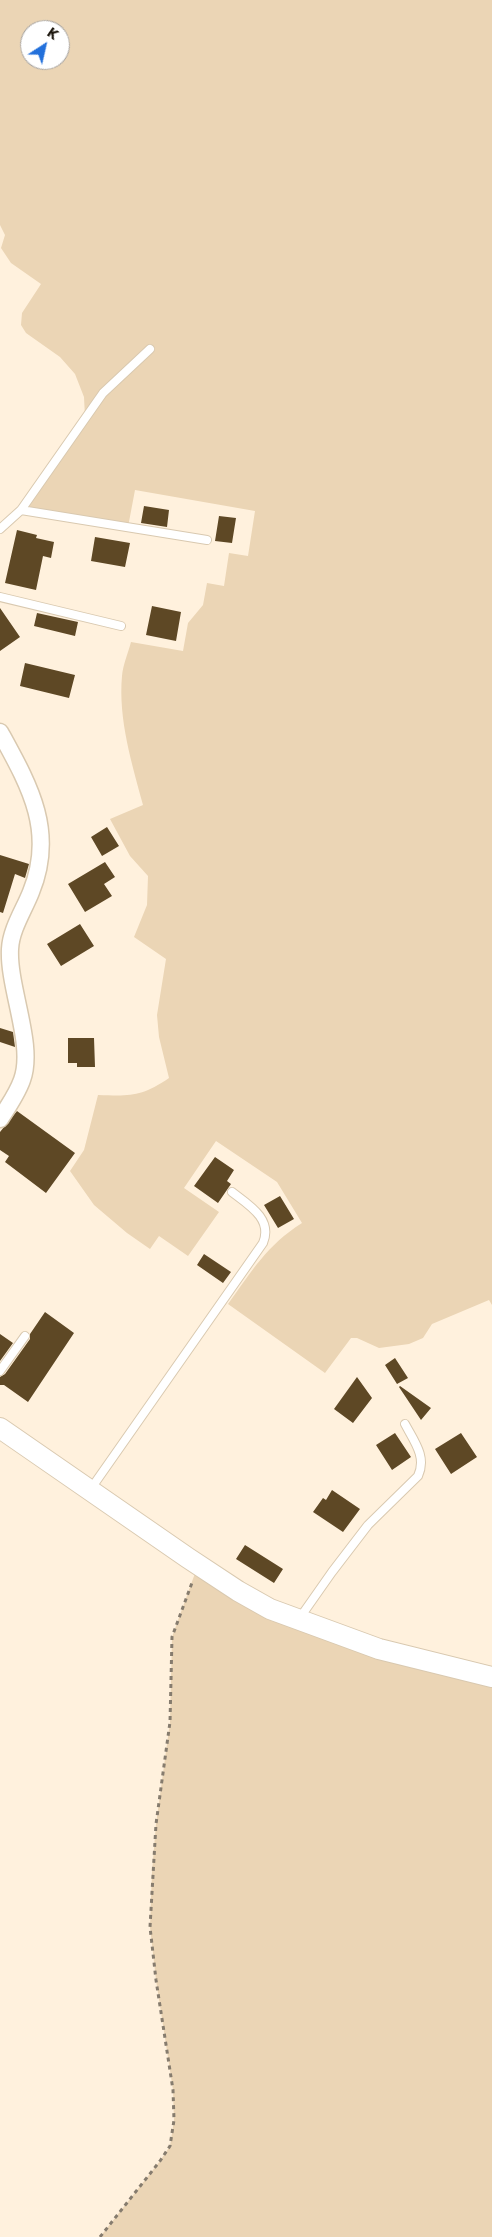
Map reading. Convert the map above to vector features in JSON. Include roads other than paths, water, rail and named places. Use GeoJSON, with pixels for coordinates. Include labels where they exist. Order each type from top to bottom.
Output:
{"type":"FeatureCollection","features":[{"type":"Feature","properties":{"kind":"street"},"geometry":{"type":"LineString","coordinates":[[0,732],[27,781],[38,814],[41,841],[40,864],[10,946],[10,969],[26,1049],[23,1078],[0,1119]]}},
{"type":"Feature","properties":{"kind":"street"},"geometry":{"type":"LineString","coordinates":[[0,1428],[238,1591],[298,1621],[379,1649],[492,1677]]}},
{"type":"Feature","properties":{"kind":"lane"},"geometry":{"type":"LineString","coordinates":[[0,529],[21,510],[103,393],[150,349]]}},
{"type":"Feature","properties":{"kind":"lane"},"geometry":{"type":"LineString","coordinates":[[21,510],[207,540]]}},
{"type":"Feature","properties":{"kind":"lane"},"geometry":{"type":"LineString","coordinates":[[0,597],[121,626]]}},
{"type":"Feature","properties":{"kind":"lane"},"geometry":{"type":"LineString","coordinates":[[90,1490],[263,1243],[266,1230],[264,1223],[251,1206],[232,1192]]}},
{"type":"Feature","properties":{"kind":"lane"},"geometry":{"type":"LineString","coordinates":[[0,1371],[24,1336]]}},
{"type":"Feature","properties":{"kind":"lane"},"geometry":{"type":"LineString","coordinates":[[298,1621],[368,1525],[418,1476],[422,1469],[420,1453],[405,1424]]}}]}
